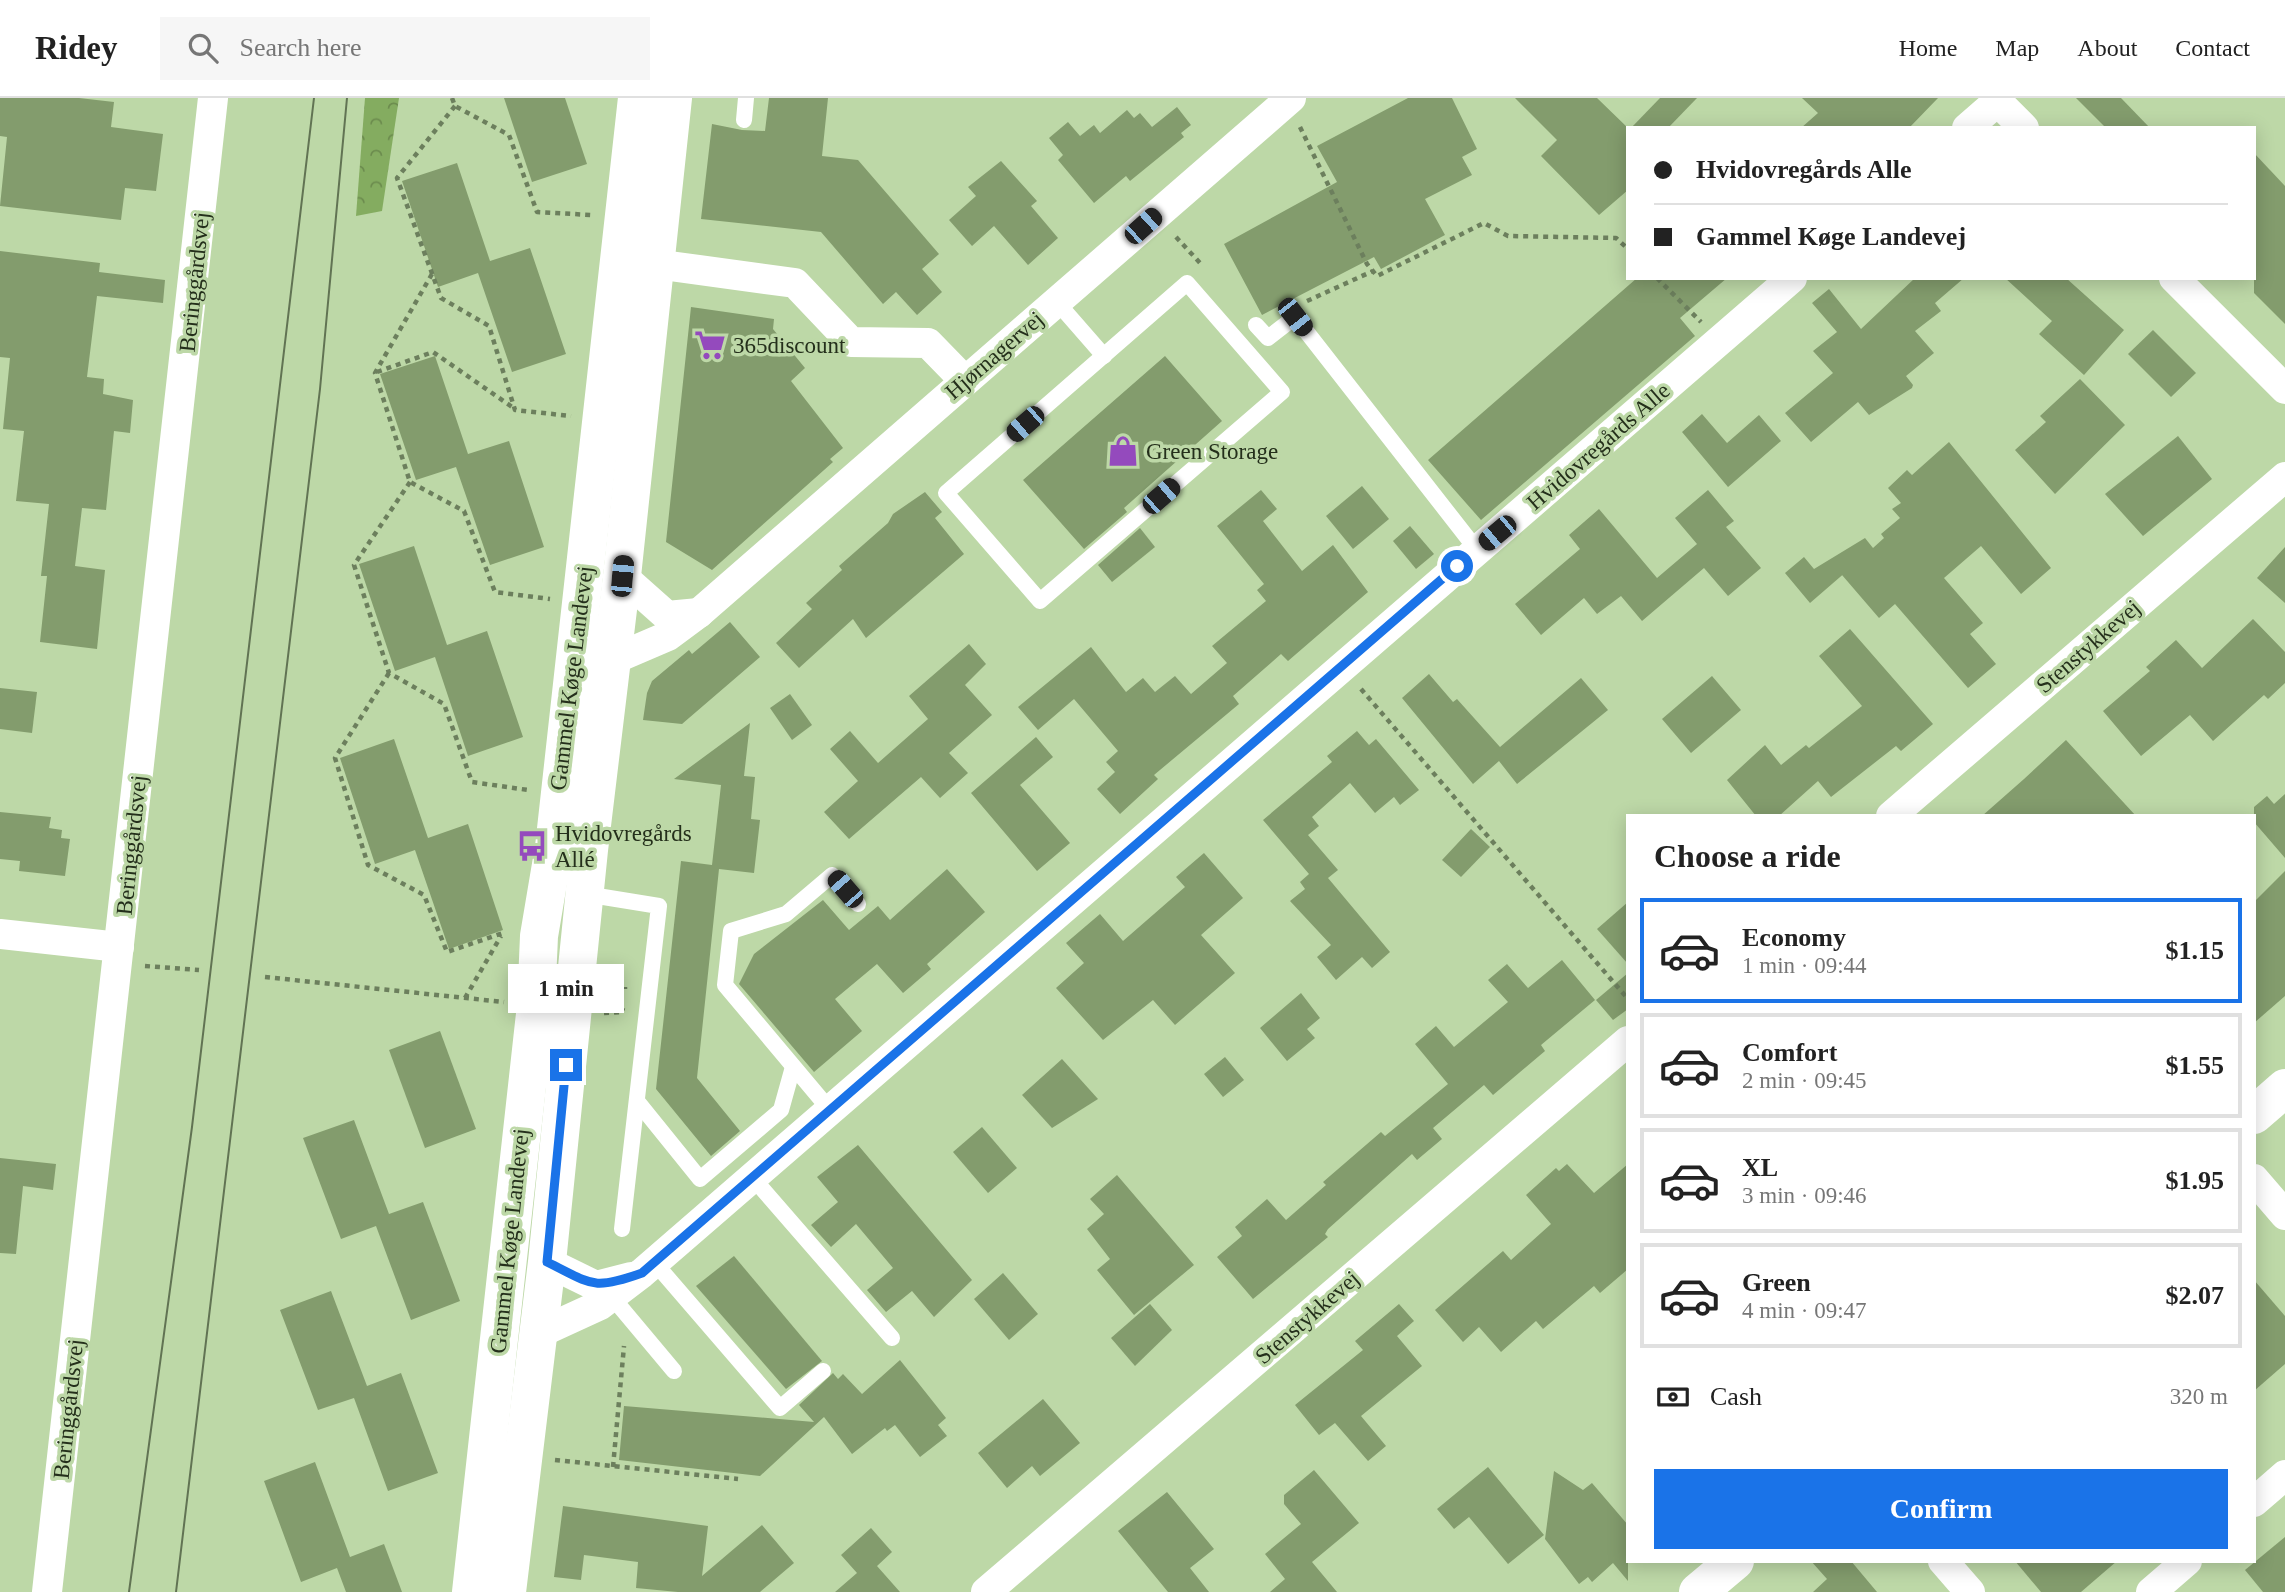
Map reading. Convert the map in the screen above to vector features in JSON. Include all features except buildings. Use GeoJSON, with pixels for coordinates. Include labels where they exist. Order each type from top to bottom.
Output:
{"type":"FeatureCollection","features":[{"type":"Feature","properties":{"kind":"main road","name":"Gammel Køge Landevej"},"geometry":{"type":"LineString","coordinates":[[501,1592],[536,1005],[521,935],[554,847],[637,98]]}},
{"type":"Feature","properties":{"kind":"main road","name":"Gammel Køge Landevej"},"geometry":{"type":"LineString","coordinates":[[501,1592],[523,1457],[539,1333],[584,894],[622,576],[673,98]]}},
{"type":"Feature","properties":{"kind":"main road"},"geometry":{"type":"LineString","coordinates":[[2256,1113],[2285,1088]]}},
{"type":"Feature","properties":{"kind":"main road"},"geometry":{"type":"LineString","coordinates":[[1698,1592],[1733,1563]]}},
{"type":"Feature","properties":{"kind":"street","name":"Beringgårdsvej"},"geometry":{"type":"LineString","coordinates":[[47,1592],[213,98]]}},
{"type":"Feature","properties":{"kind":"street","name":"Hjørnagervej"},"geometry":{"type":"LineString","coordinates":[[612,660],[667,636],[699,613],[1289,100]]}},
{"type":"Feature","properties":{"kind":"street"},"geometry":{"type":"LineString","coordinates":[[1969,126],[1996,100],[2022,126]]}},
{"type":"Feature","properties":{"kind":"street"},"geometry":{"type":"LineString","coordinates":[[654,264],[795,283],[850,342],[928,343],[965,381]]}},
{"type":"Feature","properties":{"kind":"street","name":"Hvidovregårds Alle"},"geometry":{"type":"LineString","coordinates":[[539,1333],[600,1305],[620,1306],[648,1268],[1790,280]]}},
{"type":"Feature","properties":{"kind":"street"},"geometry":{"type":"LineString","coordinates":[[2176,280],[2285,389]]}},
{"type":"Feature","properties":{"kind":"street","name":"Stenstykkevej"},"geometry":{"type":"LineString","coordinates":[[1893,814],[2285,477]]}},
{"type":"Feature","properties":{"kind":"street"},"geometry":{"type":"LineString","coordinates":[[622,576],[667,615],[699,613]]}},
{"type":"Feature","properties":{"kind":"street"},"geometry":{"type":"LineString","coordinates":[[0,934],[119,947]]}},
{"type":"Feature","properties":{"kind":"street","name":"Stenstykkevej"},"geometry":{"type":"LineString","coordinates":[[986,1592],[1626,1043]]}},
{"type":"Feature","properties":{"kind":"street"},"geometry":{"type":"LineString","coordinates":[[2256,1181],[2285,1215]]}},
{"type":"Feature","properties":{"kind":"street","name":"Hvidovregårds Alle"},"geometry":{"type":"LineString","coordinates":[[547,1262],[596,1286],[648,1268]]}},
{"type":"Feature","properties":{"kind":"street"},"geometry":{"type":"LineString","coordinates":[[2256,1500],[2285,1475]]}},
{"type":"Feature","properties":{"kind":"street"},"geometry":{"type":"LineString","coordinates":[[1945,1563],[1970,1592]]}},
{"type":"Feature","properties":{"kind":"street"},"geometry":{"type":"LineString","coordinates":[[2151,1592],[2185,1563]]}},
{"type":"Feature","properties":{"kind":"lane"},"geometry":{"type":"LineString","coordinates":[[744,120],[746,98]]}},
{"type":"Feature","properties":{"kind":"lane"},"geometry":{"type":"LineString","coordinates":[[1187,284],[1282,392],[1040,601],[946,492],[1104,356],[1187,284]]}},
{"type":"Feature","properties":{"kind":"lane"},"geometry":{"type":"LineString","coordinates":[[1056,301],[1104,356]]}},
{"type":"Feature","properties":{"kind":"lane"},"geometry":{"type":"LineString","coordinates":[[1256,325],[1268,338],[1295,317],[1476,550]]}},
{"type":"Feature","properties":{"kind":"lane"},"geometry":{"type":"LineString","coordinates":[[830,1111],[725,985],[731,931],[786,914],[832,875],[858,904]]}},
{"type":"Feature","properties":{"kind":"lane"},"geometry":{"type":"LineString","coordinates":[[584,894],[659,906],[622,1229]]}},
{"type":"Feature","properties":{"kind":"lane"},"geometry":{"type":"LineString","coordinates":[[637,1101],[701,1180],[781,1110],[793,1067]]}},
{"type":"Feature","properties":{"kind":"lane"},"geometry":{"type":"LineString","coordinates":[[752,1178],[892,1338]]}},
{"type":"Feature","properties":{"kind":"lane"},"geometry":{"type":"LineString","coordinates":[[648,1268],[780,1408],[823,1371]]}},
{"type":"Feature","properties":{"kind":"lane"},"geometry":{"type":"LineString","coordinates":[[620,1306],[674,1371]]}},
{"type":"Feature","properties":{"kind":"path"},"geometry":{"type":"LineString","coordinates":[[452,98],[455,106],[509,135],[537,212],[623,217]]}},
{"type":"Feature","properties":{"kind":"path"},"geometry":{"type":"LineString","coordinates":[[1289,100],[1377,275],[1484,223],[1508,236],[1616,238],[1626,247]]}},
{"type":"Feature","properties":{"kind":"path"},"geometry":{"type":"LineString","coordinates":[[455,106],[397,178],[441,298],[489,326],[515,410]]}},
{"type":"Feature","properties":{"kind":"path"},"geometry":{"type":"LineString","coordinates":[[1303,303],[1373,271]]}},
{"type":"Feature","properties":{"kind":"path"},"geometry":{"type":"LineString","coordinates":[[432,274],[375,373],[410,482],[464,511],[495,592],[580,602]]}},
{"type":"Feature","properties":{"kind":"path"},"geometry":{"type":"LineString","coordinates":[[1659,280],[1719,341]]}},
{"type":"Feature","properties":{"kind":"path"},"geometry":{"type":"LineString","coordinates":[[375,373],[433,352],[515,410],[601,419]]}},
{"type":"Feature","properties":{"kind":"path"},"geometry":{"type":"LineString","coordinates":[[410,482],[354,565],[389,673],[444,704],[472,782],[558,794]]}},
{"type":"Feature","properties":{"kind":"path"},"geometry":{"type":"LineString","coordinates":[[1341,666],[1626,997]]}},
{"type":"Feature","properties":{"kind":"path"},"geometry":{"type":"LineString","coordinates":[[389,673],[335,758],[368,865],[424,895],[447,952],[521,935]]}},
{"type":"Feature","properties":{"kind":"path"},"geometry":{"type":"LineString","coordinates":[[464,998],[521,935]]}},
{"type":"Feature","properties":{"kind":"path"},"geometry":{"type":"LineString","coordinates":[[119,947],[141,966],[199,970]]}},
{"type":"Feature","properties":{"kind":"path"},"geometry":{"type":"LineString","coordinates":[[265,977],[536,1005]]}},
{"type":"Feature","properties":{"kind":"path"},"geometry":{"type":"LineString","coordinates":[[613,1467],[620,1306]]}},
{"type":"Feature","properties":{"kind":"path"},"geometry":{"type":"LineString","coordinates":[[523,1457],[738,1479]]}},
{"type":"Feature","properties":{"kind":"green space"},"geometry":{"type":"Polygon","coordinates":[[[365,98],[399,98],[382,211],[356,216],[365,98]]]}},
{"type":"Feature","properties":{"kind":"tram line"},"geometry":{"type":"LineString","coordinates":[[129,1592],[192,1127],[314,98]]}},
{"type":"Feature","properties":{"kind":"tram line"},"geometry":{"type":"LineString","coordinates":[[176,1592],[320,389],[347,98]]}},
{"type":"Feature","properties":{"kind":"place","name":"365discount"},"geometry":{"type":"Point","coordinates":[710,345]}},
{"type":"Feature","properties":{"kind":"place","name":"Green Storage"},"geometry":{"type":"Point","coordinates":[1123,451]}},
{"type":"Feature","properties":{"kind":"place","name":"Hvidovregårds Allé"},"geometry":{"type":"Point","coordinates":[532,846]}},
{"type":"Feature","properties":{"kind":"route"},"geometry":{"type":"LineString","coordinates":[[566,1065],[547,1262],[596,1286],[642,1273],[1457,566]]}}]}
